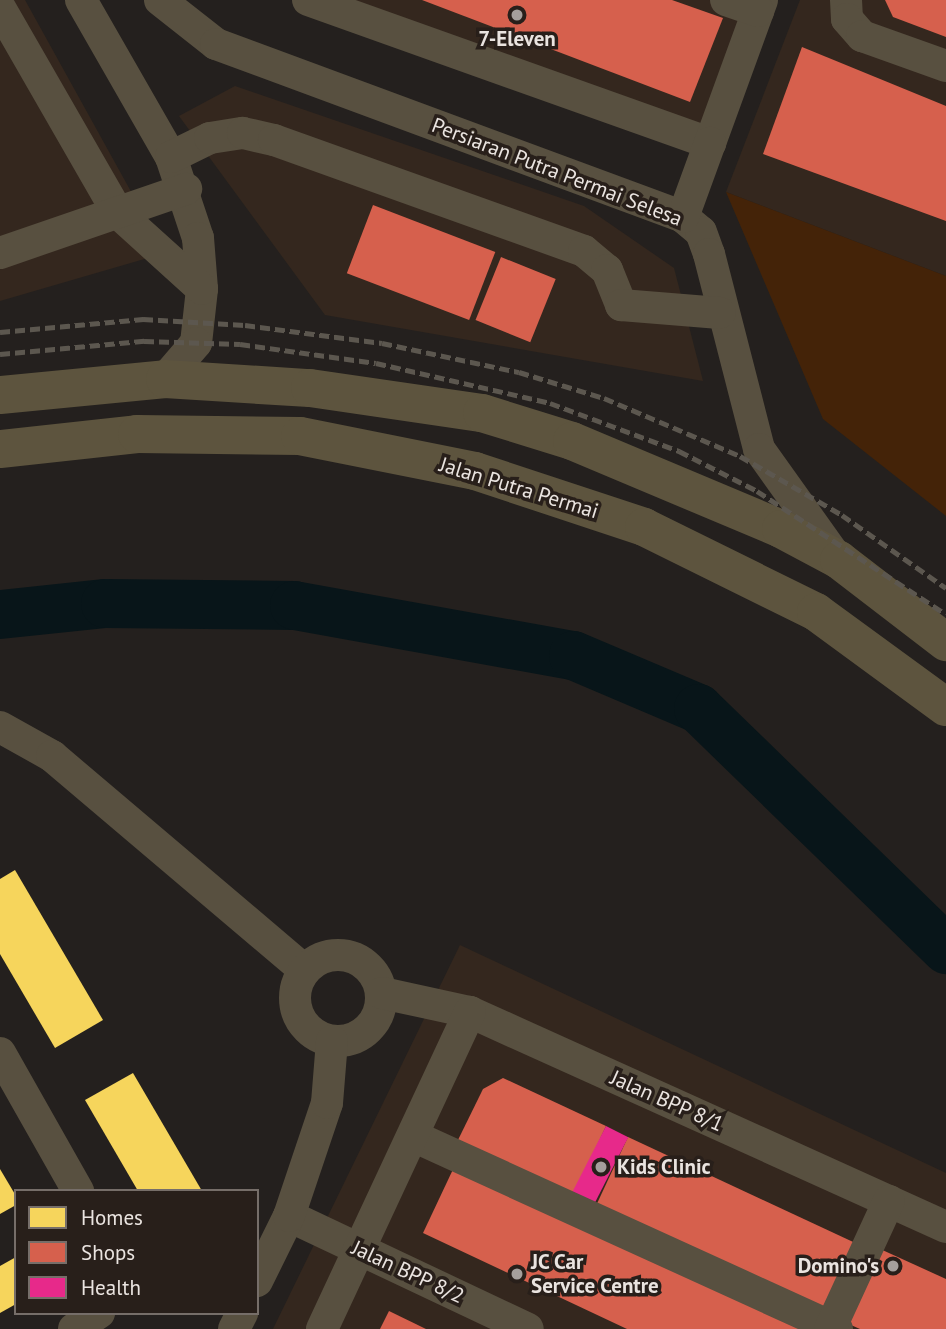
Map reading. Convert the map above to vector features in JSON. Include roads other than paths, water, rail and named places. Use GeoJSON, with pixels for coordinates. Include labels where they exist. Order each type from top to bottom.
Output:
{"type":"FeatureCollection","features":[{"type":"Feature","properties":{"kind":"main road"},"geometry":{"type":"LineString","coordinates":[[0,395],[164,379],[310,388],[482,413],[659,475],[839,560],[946,642]]}},
{"type":"Feature","properties":{"kind":"main road","name":"Jalan Putra Permai"},"geometry":{"type":"LineString","coordinates":[[0,449],[137,434],[300,436],[475,471],[644,527],[816,612],[946,707]]}},
{"type":"Feature","properties":{"kind":"street"},"geometry":{"type":"LineString","coordinates":[[81,0],[171,157],[186,189],[202,289],[196,343],[164,379]]}},
{"type":"Feature","properties":{"kind":"street","name":"Persiaran Putra Permai Selesa"},"geometry":{"type":"LineString","coordinates":[[160,0],[216,44],[683,217],[701,232],[720,313],[759,450],[839,560]]}},
{"type":"Feature","properties":{"kind":"street"},"geometry":{"type":"LineString","coordinates":[[308,0],[710,143]]}},
{"type":"Feature","properties":{"kind":"street"},"geometry":{"type":"LineString","coordinates":[[683,217],[760,5],[726,0]]}},
{"type":"Feature","properties":{"kind":"street"},"geometry":{"type":"LineString","coordinates":[[0,8],[118,213],[202,289]]}},
{"type":"Feature","properties":{"kind":"street"},"geometry":{"type":"LineString","coordinates":[[847,10],[862,36],[946,65]]}},
{"type":"Feature","properties":{"kind":"street"},"geometry":{"type":"LineString","coordinates":[[171,157],[210,138],[243,133],[274,140],[584,251],[607,270],[621,305],[720,313]]}},
{"type":"Feature","properties":{"kind":"street"},"geometry":{"type":"LineString","coordinates":[[0,253],[186,189]]}},
{"type":"Feature","properties":{"kind":"street"},"geometry":{"type":"LineString","coordinates":[[0,727],[52,757],[304,970]]}},
{"type":"Feature","properties":{"kind":"street"},"geometry":{"type":"LineString","coordinates":[[343,955],[369,967],[382,993],[369,1029],[332,1041],[308,1030],[295,1007],[304,970],[343,955]]}},
{"type":"Feature","properties":{"kind":"street","name":"Jalan BPP 8/1"},"geometry":{"type":"LineString","coordinates":[[382,993],[470,1012],[946,1227]]}},
{"type":"Feature","properties":{"kind":"street"},"geometry":{"type":"LineString","coordinates":[[322,1329],[470,1012]]}},
{"type":"Feature","properties":{"kind":"street"},"geometry":{"type":"LineString","coordinates":[[259,1277],[289,1216],[327,1103],[332,1041]]}},
{"type":"Feature","properties":{"kind":"street"},"geometry":{"type":"LineString","coordinates":[[0,1053],[11,1095],[77,1189]]}},
{"type":"Feature","properties":{"kind":"street"},"geometry":{"type":"LineString","coordinates":[[413,1136],[832,1328],[889,1201]]}},
{"type":"Feature","properties":{"kind":"street","name":"Jalan BPP 8/2"},"geometry":{"type":"LineString","coordinates":[[289,1216],[528,1329]]}},
{"type":"Feature","properties":{"kind":"street"},"geometry":{"type":"LineString","coordinates":[[74,1329],[96,1315]]}},
{"type":"Feature","properties":{"kind":"waterway"},"geometry":{"type":"LineString","coordinates":[[0,614],[105,603],[294,605],[573,655],[698,708],[946,949]]}},
{"type":"Feature","properties":{"kind":"railway"},"geometry":{"type":"LineString","coordinates":[[0,332],[143,319],[245,325],[382,343],[519,372],[604,398],[740,456],[842,515],[946,588]]}},
{"type":"Feature","properties":{"kind":"railway"},"geometry":{"type":"LineString","coordinates":[[0,354],[144,341],[240,344],[376,363],[550,403],[679,451],[757,491],[946,614]]}},
{"type":"Feature","properties":{"kind":"place","name":"7-Eleven"},"geometry":{"type":"Point","coordinates":[517,15]}},
{"type":"Feature","properties":{"kind":"place","name":"Kids Clinic"},"geometry":{"type":"Point","coordinates":[601,1167]}},
{"type":"Feature","properties":{"kind":"place","name":"Domino's"},"geometry":{"type":"Point","coordinates":[893,1266]}},
{"type":"Feature","properties":{"kind":"place","name":"JC Car Service Centre"},"geometry":{"type":"Point","coordinates":[517,1274]}}]}
